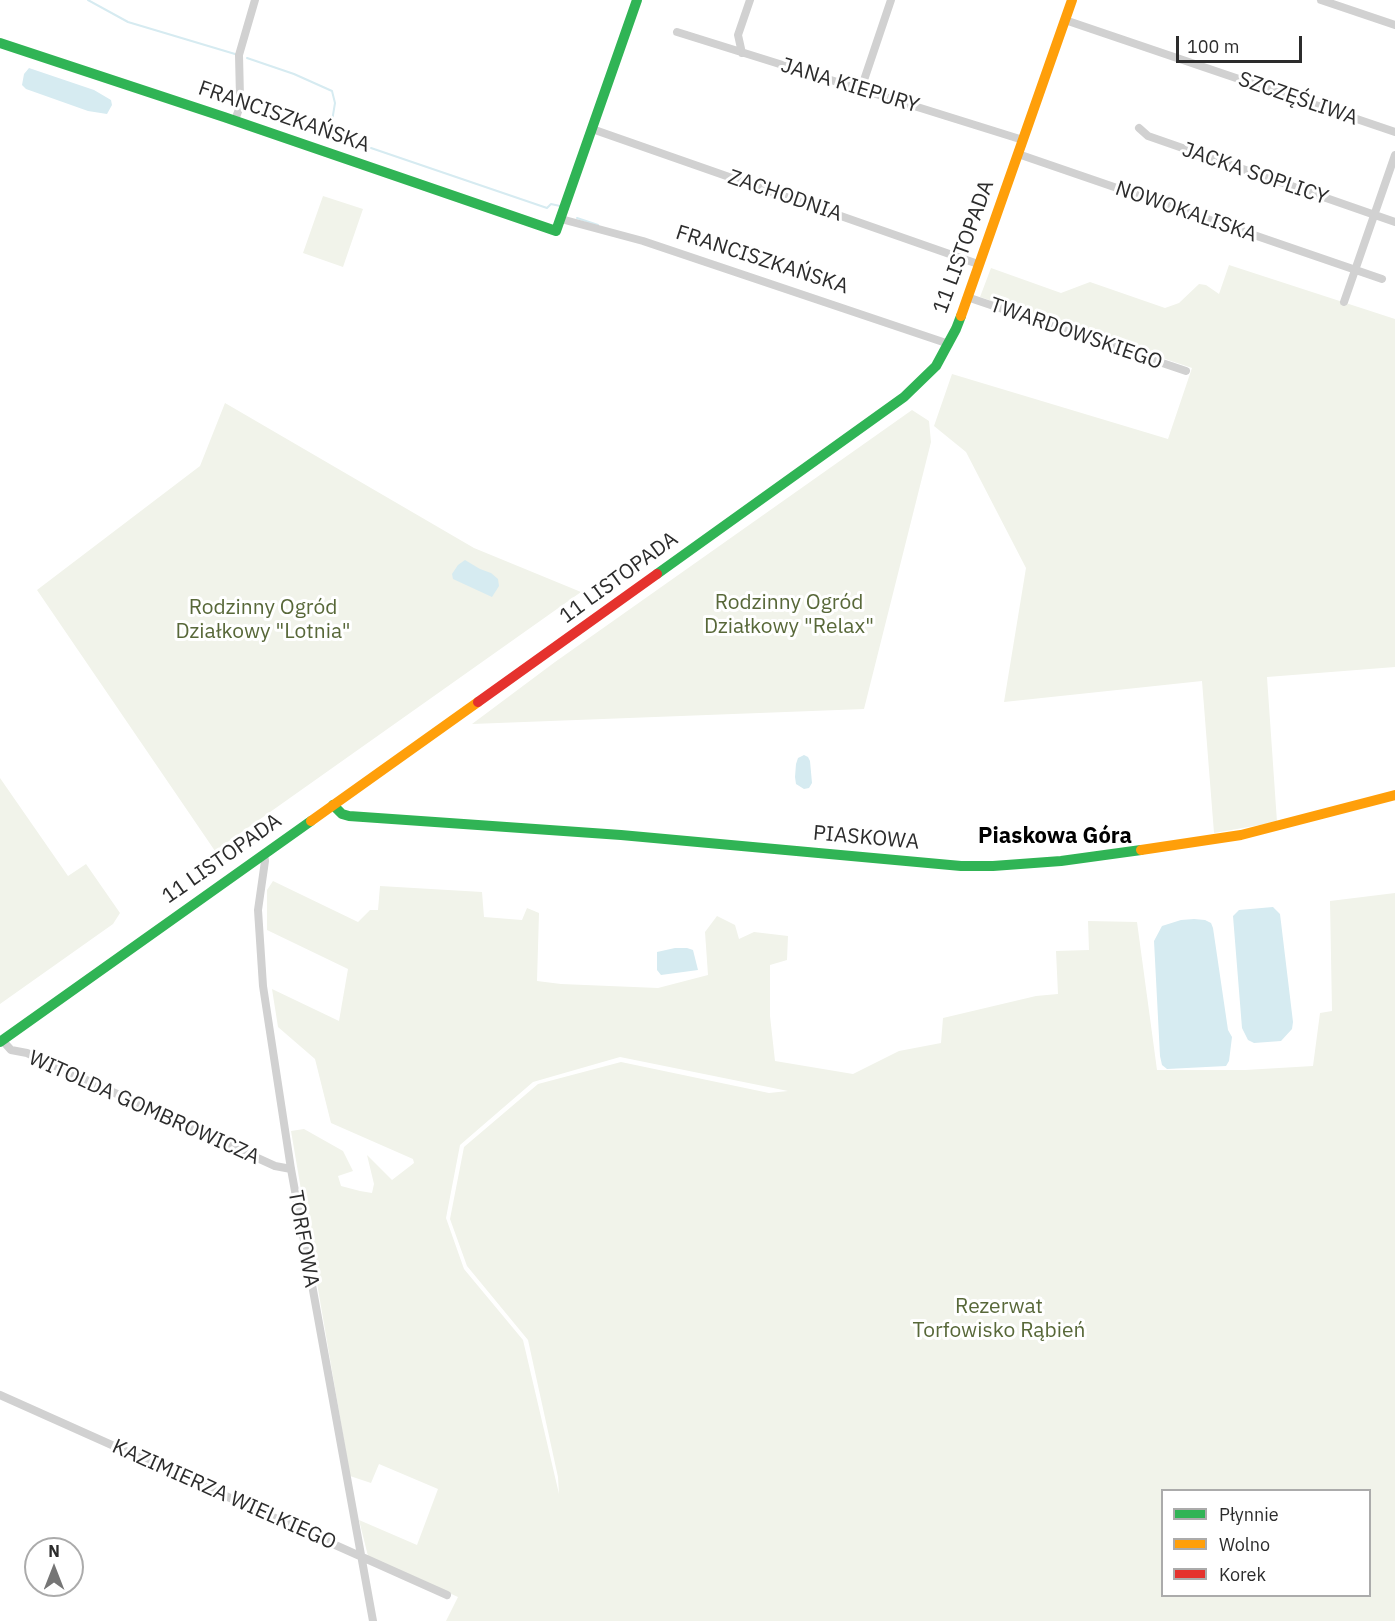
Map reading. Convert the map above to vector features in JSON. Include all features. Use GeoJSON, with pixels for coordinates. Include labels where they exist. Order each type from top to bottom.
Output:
{"type":"FeatureCollection","features":[{"type":"Feature","properties":{"kind":"street"},"geometry":{"type":"LineString","coordinates":[[235,120],[240,97],[239,55],[255,0]]}},
{"type":"Feature","properties":{"kind":"street"},"geometry":{"type":"LineString","coordinates":[[561,219],[637,0]]}},
{"type":"Feature","properties":{"kind":"street"},"geometry":{"type":"LineString","coordinates":[[741,53],[738,35],[750,0]]}},
{"type":"Feature","properties":{"kind":"street"},"geometry":{"type":"LineString","coordinates":[[861,89],[891,0]]}},
{"type":"Feature","properties":{"kind":"street","name":"11 LISTOPADA"},"geometry":{"type":"LineString","coordinates":[[1,1041],[904,397],[936,366],[949,344],[967,297],[1072,0]]}},
{"type":"Feature","properties":{"kind":"street"},"geometry":{"type":"LineString","coordinates":[[1321,0],[1395,25]]}},
{"type":"Feature","properties":{"kind":"street","name":"SZCZĘŚLIWA"},"geometry":{"type":"LineString","coordinates":[[1065,20],[1395,132]]}},
{"type":"Feature","properties":{"kind":"street","name":"JANA KIEPURY"},"geometry":{"type":"LineString","coordinates":[[677,32],[1023,140]]}},
{"type":"Feature","properties":{"kind":"street","name":"FRANCISZKAŃSKA"},"geometry":{"type":"LineString","coordinates":[[0,43],[235,120],[556,231],[561,219],[643,241],[949,344]]}},
{"type":"Feature","properties":{"kind":"street","name":"JACKA SOPLICY"},"geometry":{"type":"LineString","coordinates":[[1139,128],[1148,136],[1395,222]]}},
{"type":"Feature","properties":{"kind":"street","name":"ZACHODNIA"},"geometry":{"type":"LineString","coordinates":[[592,129],[978,264]]}},
{"type":"Feature","properties":{"kind":"street","name":"NOWOKALISKA"},"geometry":{"type":"LineString","coordinates":[[1018,154],[1382,279]]}},
{"type":"Feature","properties":{"kind":"street"},"geometry":{"type":"LineString","coordinates":[[1344,302],[1395,155]]}},
{"type":"Feature","properties":{"kind":"street","name":"TWARDOWSKIEGO"},"geometry":{"type":"LineString","coordinates":[[967,297],[1186,371]]}},
{"type":"Feature","properties":{"kind":"street","name":"PIASKOWA"},"geometry":{"type":"LineString","coordinates":[[333,805],[342,814],[349,816],[621,835],[961,866],[993,866],[1061,861],[1220,838],[1395,795]]}},
{"type":"Feature","properties":{"kind":"street","name":"TORFOWA"},"geometry":{"type":"LineString","coordinates":[[264,854],[258,910],[263,986],[291,1169],[373,1621]]}},
{"type":"Feature","properties":{"kind":"street","name":"WITOLDA GOMBROWICZA"},"geometry":{"type":"LineString","coordinates":[[1,1041],[11,1050],[27,1053],[275,1166],[291,1169]]}},
{"type":"Feature","properties":{"kind":"street","name":"KAZIMIERZA WIELKIEGO"},"geometry":{"type":"LineString","coordinates":[[0,1395],[447,1595]]}},
{"type":"Feature","properties":{"kind":"green space"},"geometry":{"type":"Polygon","coordinates":[[[323,196],[363,209],[343,267],[303,253],[323,196]]]}},
{"type":"Feature","properties":{"kind":"green space"},"geometry":{"type":"Polygon","coordinates":[[[1229,265],[1395,319],[1395,667],[1267,677],[1277,822],[1214,833],[1202,681],[1004,702],[1026,568],[966,452],[934,426],[952,374],[1168,439],[1192,368],[980,297],[991,268],[1061,293],[1090,282],[1165,308],[1179,303],[1199,284],[1206,285],[1219,294],[1229,265]]]}},
{"type":"Feature","properties":{"kind":"green space","name":"Rodzinny Ogród Działkowy \"Lotnia\""},"geometry":{"type":"Polygon","coordinates":[[[225,403],[474,548],[581,592],[215,851],[37,590],[200,466],[225,403]]]}},
{"type":"Feature","properties":{"kind":"green space","name":"Rodzinny Ogród Działkowy \"Relax\""},"geometry":{"type":"Polygon","coordinates":[[[912,410],[929,421],[931,442],[864,709],[472,724],[555,662],[912,410]]]}},
{"type":"Feature","properties":{"kind":"green space"},"geometry":{"type":"Polygon","coordinates":[[[0,778],[68,876],[86,864],[120,913],[113,924],[0,1004],[0,778]]]}},
{"type":"Feature","properties":{"kind":"green space","name":"Rezerwat Torfowisko Rąbień"},"geometry":{"type":"Polygon","coordinates":[[[273,881],[358,922],[370,910],[378,910],[380,886],[482,892],[484,917],[522,920],[527,908],[539,913],[537,981],[658,988],[708,975],[705,932],[717,916],[735,925],[739,939],[754,932],[788,936],[787,960],[770,965],[770,1016],[775,1061],[853,1074],[899,1051],[941,1043],[943,1018],[1036,996],[1058,994],[1056,951],[1089,950],[1088,921],[1137,922],[1157,1070],[1245,1070],[1313,1066],[1320,1013],[1332,1011],[1330,901],[1395,893],[1395,1621],[446,1621],[458,1597],[368,1556],[359,1520],[417,1545],[438,1489],[379,1464],[371,1483],[350,1476],[291,1131],[304,1129],[343,1151],[353,1171],[338,1176],[341,1186],[360,1191],[372,1193],[374,1184],[367,1155],[392,1180],[414,1163],[413,1159],[331,1123],[315,1059],[278,1027],[272,989],[339,1021],[348,969],[267,930],[267,890],[273,881]],[[620,1057],[533,1082],[460,1145],[446,1218],[464,1269],[523,1340],[559,1494],[558,1477],[528,1340],[467,1266],[450,1219],[464,1147],[538,1084],[621,1062],[769,1093],[788,1091],[620,1057]]]}},
{"type":"Feature","properties":{"kind":"shaded area"},"geometry":{"type":"Polygon","coordinates":[[[29,68],[94,90],[111,100],[112,105],[107,114],[88,111],[26,89],[22,85],[24,74],[29,68]]]}},
{"type":"Feature","properties":{"kind":"shaded area"},"geometry":{"type":"Polygon","coordinates":[[[465,560],[498,579],[499,586],[492,597],[453,579],[452,574],[465,560]]]}},
{"type":"Feature","properties":{"kind":"shaded area"},"geometry":{"type":"Polygon","coordinates":[[[804,755],[810,761],[812,783],[809,788],[804,789],[796,784],[795,777],[798,758],[804,755]]]}},
{"type":"Feature","properties":{"kind":"shaded area"},"geometry":{"type":"Polygon","coordinates":[[[1273,907],[1280,914],[1293,1022],[1292,1029],[1281,1041],[1254,1043],[1248,1040],[1242,1028],[1233,916],[1239,910],[1273,907]]]}},
{"type":"Feature","properties":{"kind":"shaded area"},"geometry":{"type":"Polygon","coordinates":[[[1181,920],[1205,920],[1211,923],[1213,928],[1228,1030],[1232,1037],[1229,1061],[1226,1066],[1167,1069],[1162,1065],[1160,1056],[1154,941],[1162,926],[1181,920]]]}},
{"type":"Feature","properties":{"kind":"shaded area"},"geometry":{"type":"Polygon","coordinates":[[[675,948],[693,950],[698,970],[661,975],[657,970],[657,952],[675,948]]]}},
{"type":"Feature","properties":{"kind":"waterway"},"geometry":{"type":"LineString","coordinates":[[88,0],[128,22],[235,54]]}},
{"type":"Feature","properties":{"kind":"waterway"},"geometry":{"type":"LineString","coordinates":[[247,58],[294,74],[332,91],[335,103],[331,127],[347,139]]}},
{"type":"Feature","properties":{"kind":"waterway"},"geometry":{"type":"LineString","coordinates":[[371,148],[547,208],[551,204],[560,206]]}},
{"type":"Feature","properties":{"kind":"waterway"},"geometry":{"type":"LineString","coordinates":[[577,218],[598,225]]}},
{"type":"Feature","properties":{"kind":"traffic: fast"},"geometry":{"type":"LineString","coordinates":[[0,43],[556,231],[637,0]]}},
{"type":"Feature","properties":{"kind":"traffic: fast"},"geometry":{"type":"LineString","coordinates":[[657,574],[904,397],[936,366],[961,316]]}},
{"type":"Feature","properties":{"kind":"traffic: fast"},"geometry":{"type":"LineString","coordinates":[[333,805],[342,814],[349,816],[621,835],[961,866],[1061,861],[1141,850]]}},
{"type":"Feature","properties":{"kind":"traffic: fast"},"geometry":{"type":"LineString","coordinates":[[0,1042],[311,821]]}},
{"type":"Feature","properties":{"kind":"traffic: slow"},"geometry":{"type":"LineString","coordinates":[[961,316],[1072,0]]}},
{"type":"Feature","properties":{"kind":"traffic: slow"},"geometry":{"type":"LineString","coordinates":[[311,821],[478,702]]}},
{"type":"Feature","properties":{"kind":"traffic: slow"},"geometry":{"type":"LineString","coordinates":[[1141,850],[1241,835],[1395,795]]}},
{"type":"Feature","properties":{"kind":"traffic: jam"},"geometry":{"type":"LineString","coordinates":[[478,702],[657,574]]}},
{"type":"Feature","properties":{"kind":"district","name":"Piaskowa Góra"},"geometry":{"type":"Point","coordinates":[1055,837]}}]}
